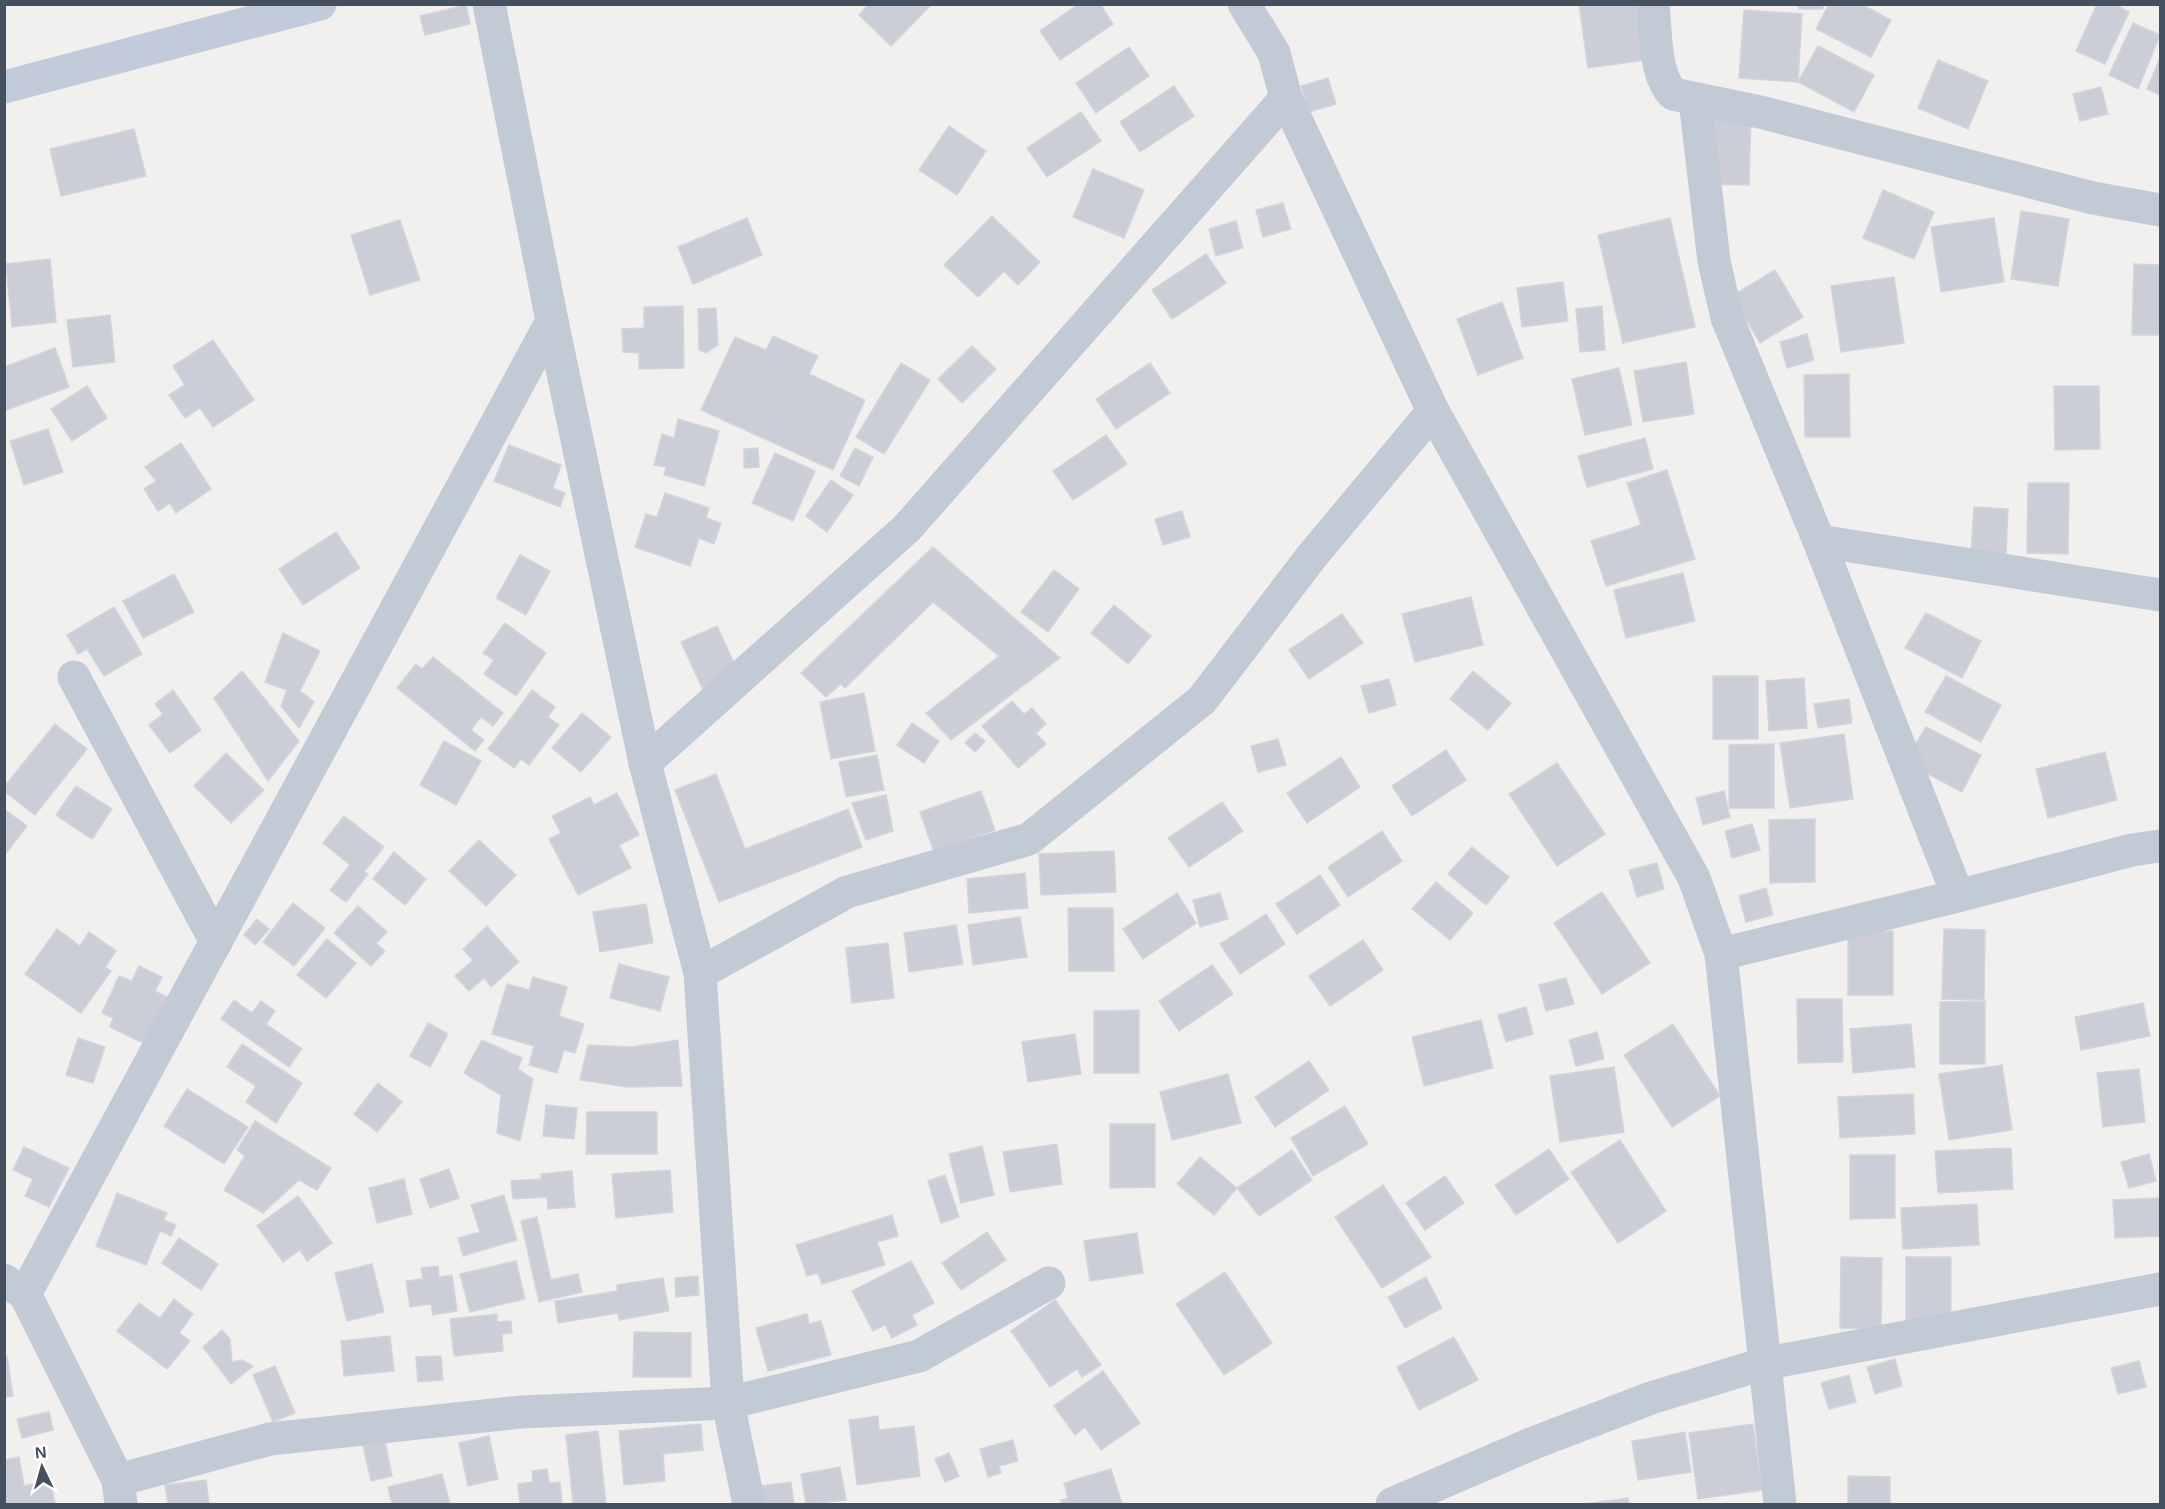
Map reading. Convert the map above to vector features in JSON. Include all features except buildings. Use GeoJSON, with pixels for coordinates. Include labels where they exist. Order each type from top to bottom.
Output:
{"type":"FeatureCollection","features":[{"type":"Feature","properties":{"kind":"main road"},"geometry":{"type":"LineString","coordinates":[[4,87],[320,4]]}},
{"type":"Feature","properties":{"kind":"street"},"geometry":{"type":"LineString","coordinates":[[489,4],[552,321],[645,763],[700,973],[728,1402],[749,1504]]}},
{"type":"Feature","properties":{"kind":"street"},"geometry":{"type":"LineString","coordinates":[[1244,4],[1274,53],[1286,98],[1433,411],[1694,878],[1721,954],[1763,1364],[1780,1504]]}},
{"type":"Feature","properties":{"kind":"street"},"geometry":{"type":"LineString","coordinates":[[1653,4],[1665,83],[1673,94],[1760,112],[2093,198],[2160,210]]}},
{"type":"Feature","properties":{"kind":"street"},"geometry":{"type":"LineString","coordinates":[[645,763],[907,528],[1286,98]]}},
{"type":"Feature","properties":{"kind":"street"},"geometry":{"type":"LineString","coordinates":[[1695,100],[1714,261],[1727,318],[1819,541],[1958,896]]}},
{"type":"Feature","properties":{"kind":"street"},"geometry":{"type":"LineString","coordinates":[[552,321],[216,942],[15,1287],[119,1492],[270,1439],[521,1412],[728,1402],[919,1356],[1049,1283]]}},
{"type":"Feature","properties":{"kind":"street"},"geometry":{"type":"LineString","coordinates":[[700,973],[847,892],[1029,839],[1202,700],[1312,556],[1433,411]]}},
{"type":"Feature","properties":{"kind":"street"},"geometry":{"type":"LineString","coordinates":[[1819,541],[2160,595]]}},
{"type":"Feature","properties":{"kind":"street"},"geometry":{"type":"LineString","coordinates":[[74,677],[216,942]]}},
{"type":"Feature","properties":{"kind":"street"},"geometry":{"type":"LineString","coordinates":[[1721,954],[1958,896],[2132,850],[2160,846]]}},
{"type":"Feature","properties":{"kind":"street"},"geometry":{"type":"LineString","coordinates":[[1392,1504],[1531,1444],[1651,1398],[1763,1364],[2160,1289]]}}]}
